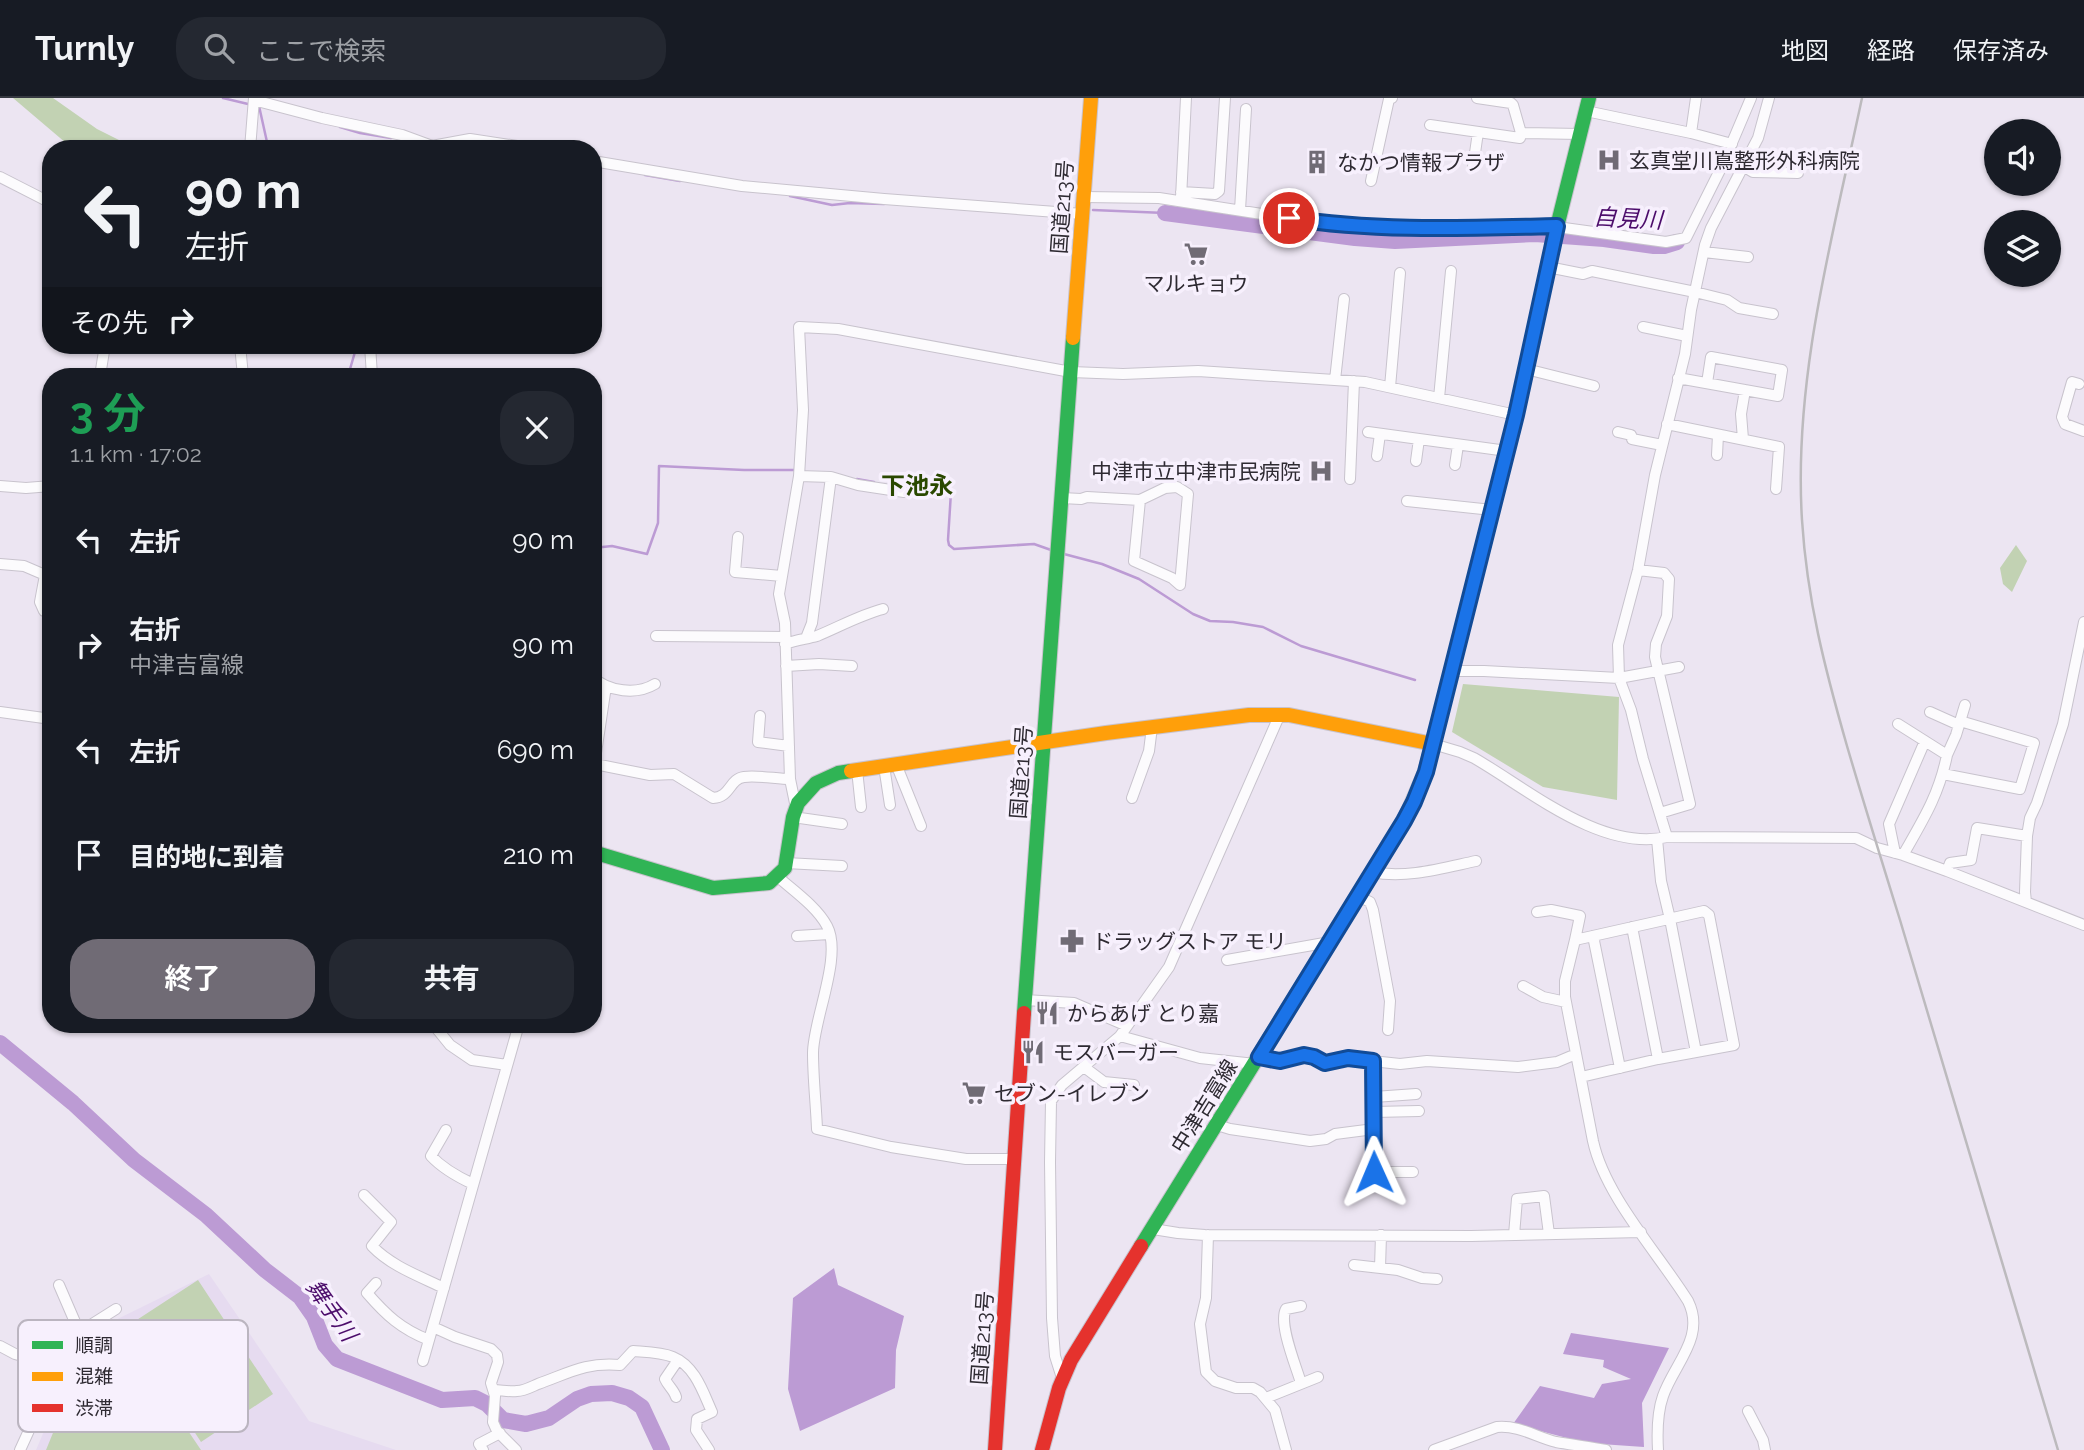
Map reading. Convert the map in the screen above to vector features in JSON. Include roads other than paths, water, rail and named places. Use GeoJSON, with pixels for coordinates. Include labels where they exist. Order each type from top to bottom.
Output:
{"type":"FeatureCollection","features":[{"type":"Feature","properties":{"kind":"main road","name":"国道213号"},"geometry":{"type":"LineString","coordinates":[[995,1450],[1091,98]]}},
{"type":"Feature","properties":{"kind":"main road","name":"中津吉富線"},"geometry":{"type":"LineString","coordinates":[[1041,1450],[1062,1378],[1071,1360],[1414,802],[1433,744],[1516,415],[1557,226],[1588,104]]}},
{"type":"Feature","properties":{"kind":"main road"},"geometry":{"type":"LineString","coordinates":[[602,855],[713,888],[764,885],[778,877],[786,863],[794,812],[802,797],[816,783],[831,775],[1152,727],[1249,715],[1280,714],[1433,744]]}},
{"type":"Feature","properties":{"kind":"street"},"geometry":{"type":"LineString","coordinates":[[1181,197],[1186,98]]}},
{"type":"Feature","properties":{"kind":"street"},"geometry":{"type":"LineString","coordinates":[[1084,197],[1149,198],[1216,194],[1219,191],[1225,98]]}},
{"type":"Feature","properties":{"kind":"street"},"geometry":{"type":"LineString","coordinates":[[1371,181],[1389,99],[1392,98]]}},
{"type":"Feature","properties":{"kind":"street"},"geometry":{"type":"LineString","coordinates":[[1430,125],[1520,138],[1521,132],[1511,103],[1477,98]]}},
{"type":"Feature","properties":{"kind":"street"},"geometry":{"type":"LineString","coordinates":[[1691,133],[1696,98]]}},
{"type":"Feature","properties":{"kind":"street"},"geometry":{"type":"LineString","coordinates":[[1181,197],[1313,222],[1435,229],[1557,226],[1666,242],[1686,239],[1751,98]]}},
{"type":"Feature","properties":{"kind":"street"},"geometry":{"type":"LineString","coordinates":[[1696,1052],[1661,881],[1660,813],[1631,710],[1619,678],[1618,645],[1638,570],[1704,252],[1711,228],[1758,138],[1769,98]]}},
{"type":"Feature","properties":{"kind":"street"},"geometry":{"type":"LineString","coordinates":[[251,140],[254,99],[416,140]]}},
{"type":"Feature","properties":{"kind":"street"},"geometry":{"type":"LineString","coordinates":[[1588,104],[1660,128],[1732,144]]}},
{"type":"Feature","properties":{"kind":"street"},"geometry":{"type":"LineString","coordinates":[[1240,210],[1246,108]]}},
{"type":"Feature","properties":{"kind":"street"},"geometry":{"type":"LineString","coordinates":[[1474,167],[1478,132]]}},
{"type":"Feature","properties":{"kind":"street"},"geometry":{"type":"LineString","coordinates":[[1521,132],[1580,134]]}},
{"type":"Feature","properties":{"kind":"street"},"geometry":{"type":"LineString","coordinates":[[602,162],[755,187],[1083,214]]}},
{"type":"Feature","properties":{"kind":"street"},"geometry":{"type":"LineString","coordinates":[[1743,166],[1754,172],[1798,173]]}},
{"type":"Feature","properties":{"kind":"street"},"geometry":{"type":"LineString","coordinates":[[0,177],[42,198]]}},
{"type":"Feature","properties":{"kind":"street"},"geometry":{"type":"LineString","coordinates":[[1704,252],[1748,257]]}},
{"type":"Feature","properties":{"kind":"street"},"geometry":{"type":"LineString","coordinates":[[1548,267],[1583,274],[1592,271],[1695,292],[1727,300],[1740,308],[1773,314]]}},
{"type":"Feature","properties":{"kind":"street"},"geometry":{"type":"LineString","coordinates":[[1439,398],[1451,271]]}},
{"type":"Feature","properties":{"kind":"street"},"geometry":{"type":"LineString","coordinates":[[1390,387],[1400,273]]}},
{"type":"Feature","properties":{"kind":"street"},"geometry":{"type":"LineString","coordinates":[[1335,380],[1344,299]]}},
{"type":"Feature","properties":{"kind":"street"},"geometry":{"type":"LineString","coordinates":[[842,824],[794,812],[790,779],[785,640],[779,594],[799,476],[803,410],[799,327],[838,330],[1071,372],[1123,374],[1198,371],[1354,381],[1516,415]]}},
{"type":"Feature","properties":{"kind":"street"},"geometry":{"type":"LineString","coordinates":[[1643,327],[1687,336]]}},
{"type":"Feature","properties":{"kind":"street"},"geometry":{"type":"LineString","coordinates":[[1678,378],[1778,396],[1782,370],[1711,357],[1707,383]]}},
{"type":"Feature","properties":{"kind":"street"},"geometry":{"type":"LineString","coordinates":[[1526,369],[1594,386]]}},
{"type":"Feature","properties":{"kind":"street"},"geometry":{"type":"LineString","coordinates":[[1350,479],[1354,381]]}},
{"type":"Feature","properties":{"kind":"street"},"geometry":{"type":"LineString","coordinates":[[2079,384],[2072,382],[2062,417],[2065,424],[2084,431]]}},
{"type":"Feature","properties":{"kind":"street"},"geometry":{"type":"LineString","coordinates":[[1743,439],[1741,414],[1745,390]]}},
{"type":"Feature","properties":{"kind":"street"},"geometry":{"type":"LineString","coordinates":[[1667,424],[1779,447],[1776,489]]}},
{"type":"Feature","properties":{"kind":"street"},"geometry":{"type":"LineString","coordinates":[[1618,432],[1631,435],[1632,439],[1662,445]]}},
{"type":"Feature","properties":{"kind":"street"},"geometry":{"type":"LineString","coordinates":[[1377,456],[1374,433],[1507,451]]}},
{"type":"Feature","properties":{"kind":"street"},"geometry":{"type":"LineString","coordinates":[[1717,455],[1718,435]]}},
{"type":"Feature","properties":{"kind":"street"},"geometry":{"type":"LineString","coordinates":[[1416,461],[1419,439]]}},
{"type":"Feature","properties":{"kind":"street"},"geometry":{"type":"LineString","coordinates":[[1455,465],[1458,444]]}},
{"type":"Feature","properties":{"kind":"street"},"geometry":{"type":"LineString","coordinates":[[799,476],[831,477],[858,485],[904,492]]}},
{"type":"Feature","properties":{"kind":"street"},"geometry":{"type":"LineString","coordinates":[[806,638],[812,623],[831,477]]}},
{"type":"Feature","properties":{"kind":"street"},"geometry":{"type":"LineString","coordinates":[[0,486],[42,487]]}},
{"type":"Feature","properties":{"kind":"street"},"geometry":{"type":"LineString","coordinates":[[1062,498],[1140,500],[1165,488],[1177,486],[1188,494],[1180,585],[1172,578],[1134,561],[1140,500]]}},
{"type":"Feature","properties":{"kind":"street"},"geometry":{"type":"LineString","coordinates":[[1407,501],[1492,510]]}},
{"type":"Feature","properties":{"kind":"street"},"geometry":{"type":"LineString","coordinates":[[738,537],[735,572],[782,576]]}},
{"type":"Feature","properties":{"kind":"street"},"geometry":{"type":"LineString","coordinates":[[0,565],[24,566],[42,574]]}},
{"type":"Feature","properties":{"kind":"street"},"geometry":{"type":"LineString","coordinates":[[1638,570],[1664,573],[1668,579],[1667,616],[1656,644],[1655,657],[1690,804],[1660,813]]}},
{"type":"Feature","properties":{"kind":"street"},"geometry":{"type":"LineString","coordinates":[[656,636],[785,640],[806,638],[883,609]]}},
{"type":"Feature","properties":{"kind":"street"},"geometry":{"type":"LineString","coordinates":[[2026,902],[2027,836],[2030,818],[2063,724],[2084,622]]}},
{"type":"Feature","properties":{"kind":"street"},"geometry":{"type":"LineString","coordinates":[[786,666],[852,666]]}},
{"type":"Feature","properties":{"kind":"street"},"geometry":{"type":"LineString","coordinates":[[1452,671],[1619,678],[1679,667]]}},
{"type":"Feature","properties":{"kind":"street"},"geometry":{"type":"LineString","coordinates":[[602,684],[637,691],[646,690],[655,684]]}},
{"type":"Feature","properties":{"kind":"street"},"geometry":{"type":"LineString","coordinates":[[602,714],[606,686]]}},
{"type":"Feature","properties":{"kind":"street"},"geometry":{"type":"LineString","coordinates":[[1899,854],[1932,805],[1965,705]]}},
{"type":"Feature","properties":{"kind":"street"},"geometry":{"type":"LineString","coordinates":[[0,712],[42,718]]}},
{"type":"Feature","properties":{"kind":"street"},"geometry":{"type":"LineString","coordinates":[[1930,712],[2034,743],[2020,789],[1943,774]]}},
{"type":"Feature","properties":{"kind":"street"},"geometry":{"type":"LineString","coordinates":[[1062,1378],[1055,1356],[1052,1318],[1049,1162],[1051,1107],[1057,1091],[1120,1036],[1173,960],[1280,714]]}},
{"type":"Feature","properties":{"kind":"street"},"geometry":{"type":"LineString","coordinates":[[760,716],[758,742],[789,746]]}},
{"type":"Feature","properties":{"kind":"street"},"geometry":{"type":"LineString","coordinates":[[1899,724],[1947,755]]}},
{"type":"Feature","properties":{"kind":"street"},"geometry":{"type":"LineString","coordinates":[[1132,797],[1149,751],[1152,727]]}},
{"type":"Feature","properties":{"kind":"street"},"geometry":{"type":"LineString","coordinates":[[1899,854],[1889,824],[1925,741]]}},
{"type":"Feature","properties":{"kind":"street"},"geometry":{"type":"LineString","coordinates":[[1433,744],[1474,758],[1585,824],[1615,835],[1662,838],[1856,838],[2084,925]]}},
{"type":"Feature","properties":{"kind":"street"},"geometry":{"type":"LineString","coordinates":[[890,765],[890,805]]}},
{"type":"Feature","properties":{"kind":"street"},"geometry":{"type":"LineString","coordinates":[[890,765],[921,826]]}},
{"type":"Feature","properties":{"kind":"street"},"geometry":{"type":"LineString","coordinates":[[602,770],[650,775],[674,774],[713,798],[725,795],[736,780],[744,777],[790,779]]}},
{"type":"Feature","properties":{"kind":"street"},"geometry":{"type":"LineString","coordinates":[[857,770],[861,807]]}},
{"type":"Feature","properties":{"kind":"street"},"geometry":{"type":"LineString","coordinates":[[1947,871],[1950,863],[1971,860],[1977,828],[2027,836]]}},
{"type":"Feature","properties":{"kind":"street"},"geometry":{"type":"LineString","coordinates":[[1372,872],[1407,873],[1476,861]]}},
{"type":"Feature","properties":{"kind":"street"},"geometry":{"type":"LineString","coordinates":[[786,863],[842,866]]}},
{"type":"Feature","properties":{"kind":"street"},"geometry":{"type":"LineString","coordinates":[[778,877],[816,912],[828,927],[832,957],[813,1051],[817,1129],[891,1147],[966,1159],[1016,1159]]}},
{"type":"Feature","properties":{"kind":"street"},"geometry":{"type":"LineString","coordinates":[[1358,896],[1370,902],[1373,910],[1390,1001],[1388,1030]]}},
{"type":"Feature","properties":{"kind":"street"},"geometry":{"type":"LineString","coordinates":[[1538,912],[1551,910],[1580,916],[1565,981],[1566,1002],[1597,1159],[1610,1185],[1692,1308],[1693,1334],[1661,1401],[1654,1450]]}},
{"type":"Feature","properties":{"kind":"street"},"geometry":{"type":"LineString","coordinates":[[1575,940],[1704,912],[1709,915],[1734,1045],[1581,1077]]}},
{"type":"Feature","properties":{"kind":"street"},"geometry":{"type":"LineString","coordinates":[[1632,927],[1658,1059]]}},
{"type":"Feature","properties":{"kind":"street"},"geometry":{"type":"LineString","coordinates":[[797,936],[829,934]]}},
{"type":"Feature","properties":{"kind":"street"},"geometry":{"type":"LineString","coordinates":[[1593,936],[1620,1068]]}},
{"type":"Feature","properties":{"kind":"street"},"geometry":{"type":"LineString","coordinates":[[1227,960],[1329,942]]}},
{"type":"Feature","properties":{"kind":"street"},"geometry":{"type":"LineString","coordinates":[[1523,986],[1543,997],[1566,1002]]}},
{"type":"Feature","properties":{"kind":"street"},"geometry":{"type":"LineString","coordinates":[[1025,1000],[1074,1003],[1127,1026]]}},
{"type":"Feature","properties":{"kind":"street"},"geometry":{"type":"LineString","coordinates":[[440,1033],[450,1045],[472,1060],[507,1065]]}},
{"type":"Feature","properties":{"kind":"street"},"geometry":{"type":"LineString","coordinates":[[422,1361],[516,1033]]}},
{"type":"Feature","properties":{"kind":"street"},"geometry":{"type":"LineString","coordinates":[[1120,1036],[1200,1058],[1280,1061],[1304,1055],[1325,1063],[1348,1058],[1400,1064],[1427,1062],[1518,1067],[1557,1062],[1576,1054]]}},
{"type":"Feature","properties":{"kind":"street"},"geometry":{"type":"LineString","coordinates":[[1373,1061],[1374,1172],[1413,1172]]}},
{"type":"Feature","properties":{"kind":"street"},"geometry":{"type":"LineString","coordinates":[[1084,1067],[1104,1082],[1134,1085]]}},
{"type":"Feature","properties":{"kind":"street"},"geometry":{"type":"LineString","coordinates":[[1374,1097],[1416,1094]]}},
{"type":"Feature","properties":{"kind":"street"},"geometry":{"type":"LineString","coordinates":[[1374,1112],[1419,1111]]}},
{"type":"Feature","properties":{"kind":"street"},"geometry":{"type":"LineString","coordinates":[[1217,1125],[1310,1141],[1326,1139],[1335,1134],[1374,1129]]}},
{"type":"Feature","properties":{"kind":"street"},"geometry":{"type":"LineString","coordinates":[[446,1130],[432,1156],[438,1164],[473,1184]]}},
{"type":"Feature","properties":{"kind":"street"},"geometry":{"type":"LineString","coordinates":[[365,1195],[391,1222],[372,1246],[404,1270],[444,1288]]}},
{"type":"Feature","properties":{"kind":"street"},"geometry":{"type":"LineString","coordinates":[[1514,1235],[1517,1199],[1544,1196],[1549,1234]]}},
{"type":"Feature","properties":{"kind":"street"},"geometry":{"type":"LineString","coordinates":[[1153,1229],[1208,1235],[1514,1235],[1641,1232]]}},
{"type":"Feature","properties":{"kind":"street"},"geometry":{"type":"LineString","coordinates":[[1208,1235],[1206,1298],[1200,1324],[1206,1372],[1214,1381],[1236,1388],[1253,1388],[1266,1398],[1277,1414],[1286,1450]]}},
{"type":"Feature","properties":{"kind":"street"},"geometry":{"type":"LineString","coordinates":[[1380,1268],[1381,1235]]}},
{"type":"Feature","properties":{"kind":"street"},"geometry":{"type":"LineString","coordinates":[[1354,1265],[1398,1270],[1422,1278],[1437,1279]]}},
{"type":"Feature","properties":{"kind":"street"},"geometry":{"type":"LineString","coordinates":[[376,1283],[367,1293],[385,1314],[409,1332],[429,1340]]}},
{"type":"Feature","properties":{"kind":"street"},"geometry":{"type":"LineString","coordinates":[[59,1285],[74,1320]]}},
{"type":"Feature","properties":{"kind":"street"},"geometry":{"type":"LineString","coordinates":[[1301,1306],[1286,1309],[1284,1313],[1287,1339],[1301,1383]]}},
{"type":"Feature","properties":{"kind":"street"},"geometry":{"type":"LineString","coordinates":[[98,1320],[116,1308]]}},
{"type":"Feature","properties":{"kind":"street"},"geometry":{"type":"LineString","coordinates":[[433,1327],[495,1352],[498,1362],[491,1380],[495,1402],[493,1422],[516,1450]]}},
{"type":"Feature","properties":{"kind":"street"},"geometry":{"type":"LineString","coordinates":[[0,1346],[18,1355]]}},
{"type":"Feature","properties":{"kind":"street"},"geometry":{"type":"LineString","coordinates":[[494,1390],[523,1390],[571,1373],[582,1366],[620,1365],[633,1351],[666,1355],[688,1368],[712,1412],[697,1419],[695,1426],[709,1450]]}},
{"type":"Feature","properties":{"kind":"street"},"geometry":{"type":"LineString","coordinates":[[676,1397],[665,1379],[678,1360]]}},
{"type":"Feature","properties":{"kind":"street"},"geometry":{"type":"LineString","coordinates":[[1266,1398],[1318,1377]]}},
{"type":"Feature","properties":{"kind":"street"},"geometry":{"type":"LineString","coordinates":[[1748,1411],[1763,1440],[1765,1450]]}},
{"type":"Feature","properties":{"kind":"street"},"geometry":{"type":"LineString","coordinates":[[1434,1450],[1503,1426],[1524,1430],[1557,1442],[1606,1450]]}},
{"type":"Feature","properties":{"kind":"street"},"geometry":{"type":"LineString","coordinates":[[20,1450],[28,1432]]}},
{"type":"Feature","properties":{"kind":"street"},"geometry":{"type":"LineString","coordinates":[[483,1450],[479,1444],[500,1433]]}},
{"type":"Feature","properties":{"kind":"waterway"},"geometry":{"type":"LineString","coordinates":[[223,98],[248,104]]}},
{"type":"Feature","properties":{"kind":"waterway"},"geometry":{"type":"LineString","coordinates":[[259,106],[267,140]]}},
{"type":"Feature","properties":{"kind":"waterway"},"geometry":{"type":"LineString","coordinates":[[340,127],[391,138]]}},
{"type":"Feature","properties":{"kind":"waterway"},"geometry":{"type":"LineString","coordinates":[[645,175],[680,181]]}},
{"type":"Feature","properties":{"kind":"waterway"},"geometry":{"type":"LineString","coordinates":[[790,196],[832,205],[884,204]]}},
{"type":"Feature","properties":{"kind":"waterway"},"geometry":{"type":"LineString","coordinates":[[1093,210],[1165,213]]}},
{"type":"Feature","properties":{"kind":"waterway","name":"自見川"},"geometry":{"type":"LineString","coordinates":[[1165,213],[1395,241],[1535,234],[1654,246],[1677,242]]}},
{"type":"Feature","properties":{"kind":"waterway"},"geometry":{"type":"LineString","coordinates":[[350,368],[354,354]]}},
{"type":"Feature","properties":{"kind":"waterway"},"geometry":{"type":"LineString","coordinates":[[602,547],[612,546],[647,554],[658,523],[659,466],[795,470]]}},
{"type":"Feature","properties":{"kind":"waterway"},"geometry":{"type":"LineString","coordinates":[[857,479],[874,482]]}},
{"type":"Feature","properties":{"kind":"waterway"},"geometry":{"type":"LineString","coordinates":[[902,486],[948,487],[951,492],[948,540],[954,549],[1034,544],[1051,550]]}},
{"type":"Feature","properties":{"kind":"waterway"},"geometry":{"type":"LineString","coordinates":[[1064,554],[1102,564],[1139,579],[1193,614],[1210,621],[1263,627],[1301,646],[1415,680]]}},
{"type":"Feature","properties":{"kind":"waterway","name":"舞手川"},"geometry":{"type":"LineString","coordinates":[[0,1043],[73,1103],[134,1160],[206,1215],[265,1270],[300,1297],[314,1317],[325,1345],[337,1359],[442,1400],[475,1398],[487,1404],[503,1420],[526,1424],[549,1418],[577,1399],[591,1394],[612,1393],[629,1398],[642,1407],[662,1450]]}},
{"type":"Feature","properties":{"kind":"railway"},"geometry":{"type":"LineString","coordinates":[[1862,98],[1828,255],[1809,360],[1801,467],[1802,520],[1808,578],[1824,662],[1847,746],[2058,1450]]}},
{"type":"Feature","properties":{"kind":"place","name":"玄真堂川嶌整形外科病院"},"geometry":{"type":"Point","coordinates":[1609,160]}},
{"type":"Feature","properties":{"kind":"place","name":"なかつ情報プラザ"},"geometry":{"type":"Point","coordinates":[1317,162]}},
{"type":"Feature","properties":{"kind":"place","name":"マルキョウ"},"geometry":{"type":"Point","coordinates":[1196,254]}},
{"type":"Feature","properties":{"kind":"place","name":"中津市立中津市民病院"},"geometry":{"type":"Point","coordinates":[1321,471]}},
{"type":"Feature","properties":{"kind":"place","name":"ドラッグストア モリ"},"geometry":{"type":"Point","coordinates":[1072,941]}},
{"type":"Feature","properties":{"kind":"place","name":"からあげ とり嘉"},"geometry":{"type":"Point","coordinates":[1047,1013]}},
{"type":"Feature","properties":{"kind":"place","name":"モスバーガー"},"geometry":{"type":"Point","coordinates":[1033,1052]}},
{"type":"Feature","properties":{"kind":"place","name":"セブン-イレブン"},"geometry":{"type":"Point","coordinates":[974,1093]}},
{"type":"Feature","properties":{"kind":"district","name":"下池永"},"geometry":{"type":"Point","coordinates":[917,485]}}]}
